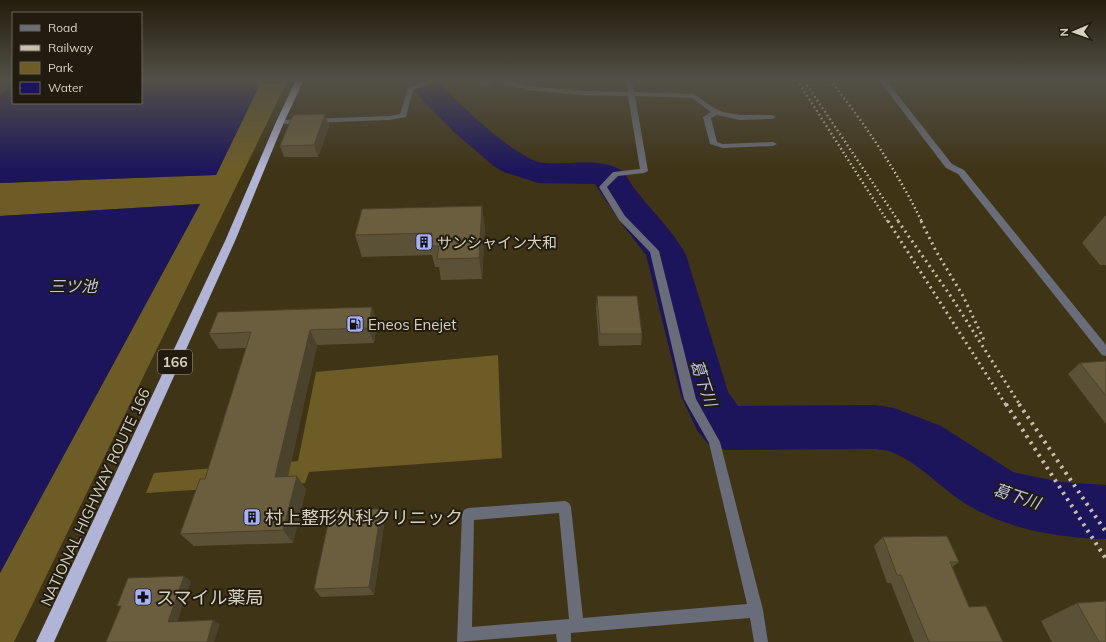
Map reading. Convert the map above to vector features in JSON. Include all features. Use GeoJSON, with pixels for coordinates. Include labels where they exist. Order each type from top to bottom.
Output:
{"type":"FeatureCollection","features":[{"type":"Feature","properties":{"kind":"highway","name":"NATIONAL HIGHWAY ROUTE 166"},"geometry":{"type":"LineString","coordinates":[[46,642],[230,241],[286,110]]}},
{"type":"Feature","properties":{"kind":"street"},"geometry":{"type":"LineString","coordinates":[[280,122],[389,118],[402,115],[404,110]]}},
{"type":"Feature","properties":{"kind":"street"},"geometry":{"type":"LineString","coordinates":[[634,110],[644,171],[616,174],[603,187],[622,218],[654,252],[690,399],[702,423],[714,442],[756,610],[761,642]]}},
{"type":"Feature","properties":{"kind":"street"},"geometry":{"type":"LineString","coordinates":[[711,110],[730,116],[772,117]]}},
{"type":"Feature","properties":{"kind":"street"},"geometry":{"type":"LineString","coordinates":[[905,110],[949,166],[961,172],[1106,352]]}},
{"type":"Feature","properties":{"kind":"street"},"geometry":{"type":"LineString","coordinates":[[715,112],[707,117],[714,144],[723,146],[773,144]]}},
{"type":"Feature","properties":{"kind":"street"},"geometry":{"type":"LineString","coordinates":[[564,642],[570,626],[565,507],[468,514],[464,638],[570,626],[756,610]]}},
{"type":"Feature","properties":{"kind":"green space"},"geometry":{"type":"Polygon","coordinates":[[[247,110],[273,110],[14,642],[0,642],[0,573],[200,204],[0,216],[0,183],[216,175],[247,110]]]}},
{"type":"Feature","properties":{"kind":"green space"},"geometry":{"type":"Polygon","coordinates":[[[498,355],[502,458],[309,472],[305,483],[146,493],[154,473],[298,461],[316,372],[498,355]]]}},
{"type":"Feature","properties":{"kind":"water"},"geometry":{"type":"Polygon","coordinates":[[[0,110],[247,110],[216,175],[0,183],[0,110]]]}},
{"type":"Feature","properties":{"kind":"water","name":"三ツ池"},"geometry":{"type":"Polygon","coordinates":[[[200,204],[0,573],[0,216],[200,204]]]}},
{"type":"Feature","properties":{"kind":"building"},"geometry":{"type":"Polygon","coordinates":[[[325,114],[314,145],[280,146],[293,115],[325,114]]]}},
{"type":"Feature","properties":{"kind":"building"},"geometry":{"type":"Polygon","coordinates":[[[482,206],[479,258],[437,259],[439,246],[430,246],[432,233],[355,235],[362,209],[482,206]]]}},
{"type":"Feature","properties":{"kind":"building"},"geometry":{"type":"Polygon","coordinates":[[[597,296],[637,296],[642,334],[600,334],[597,296]]]}},
{"type":"Feature","properties":{"kind":"building"},"geometry":{"type":"Polygon","coordinates":[[[372,307],[368,328],[310,330],[275,477],[297,476],[283,530],[180,534],[200,479],[205,479],[251,332],[209,334],[218,312],[372,307]]]}},
{"type":"Feature","properties":{"kind":"building"},"geometry":{"type":"Polygon","coordinates":[[[1106,361],[1106,396],[1080,363],[1106,361]]]}},
{"type":"Feature","properties":{"kind":"building"},"geometry":{"type":"Polygon","coordinates":[[[381,509],[369,587],[314,589],[331,510],[381,509]]]}},
{"type":"Feature","properties":{"kind":"building"},"geometry":{"type":"Polygon","coordinates":[[[947,536],[959,562],[950,562],[969,607],[986,606],[1003,642],[929,642],[901,575],[897,575],[883,537],[947,536]]]}},
{"type":"Feature","properties":{"kind":"building"},"geometry":{"type":"Polygon","coordinates":[[[184,576],[168,622],[213,620],[207,642],[106,642],[121,606],[117,606],[128,578],[184,576]]]}},
{"type":"Feature","properties":{"kind":"building"},"geometry":{"type":"Polygon","coordinates":[[[1106,601],[1106,642],[1099,642],[1077,603],[1106,601]]]}},
{"type":"Feature","properties":{"kind":"waterway","name":"葛下川"},"geometry":{"type":"LineString","coordinates":[[449,110],[466,126],[507,160],[516,165],[538,173],[594,173],[608,177],[632,212],[662,247],[666,255],[705,396],[715,415],[726,428],[876,427],[894,430],[912,437],[934,449],[985,486],[998,493],[1027,503],[1060,509],[1106,512]]}},
{"type":"Feature","properties":{"kind":"railway"},"geometry":{"type":"LineString","coordinates":[[816,110],[888,222]]}},
{"type":"Feature","properties":{"kind":"railway"},"geometry":{"type":"LineString","coordinates":[[824,110],[899,222]]}},
{"type":"Feature","properties":{"kind":"railway"},"geometry":{"type":"LineString","coordinates":[[853,110],[880,148],[902,184],[922,222]]}},
{"type":"Feature","properties":{"kind":"railway"},"geometry":{"type":"LineString","coordinates":[[888,221],[1006,405]]}},
{"type":"Feature","properties":{"kind":"railway"},"geometry":{"type":"LineString","coordinates":[[898,221],[952,298],[1020,405]]}},
{"type":"Feature","properties":{"kind":"railway"},"geometry":{"type":"LineString","coordinates":[[921,221],[936,251],[963,296],[984,340]]}},
{"type":"Feature","properties":{"kind":"railway"},"geometry":{"type":"LineString","coordinates":[[1006,404],[1106,559]]}},
{"type":"Feature","properties":{"kind":"railway"},"geometry":{"type":"LineString","coordinates":[[1019,404],[1106,532]]}},
{"type":"Feature","properties":{"kind":"place","name":"サンシャイン大和"},"geometry":{"type":"Point","coordinates":[424,242]}},
{"type":"Feature","properties":{"kind":"place","name":"Eneos Enejet"},"geometry":{"type":"Point","coordinates":[355,324]}},
{"type":"Feature","properties":{"kind":"place","name":"村上整形外科クリニック"},"geometry":{"type":"Point","coordinates":[252,517]}},
{"type":"Feature","properties":{"kind":"place","name":"スマイル薬局"},"geometry":{"type":"Point","coordinates":[143,597]}}]}
